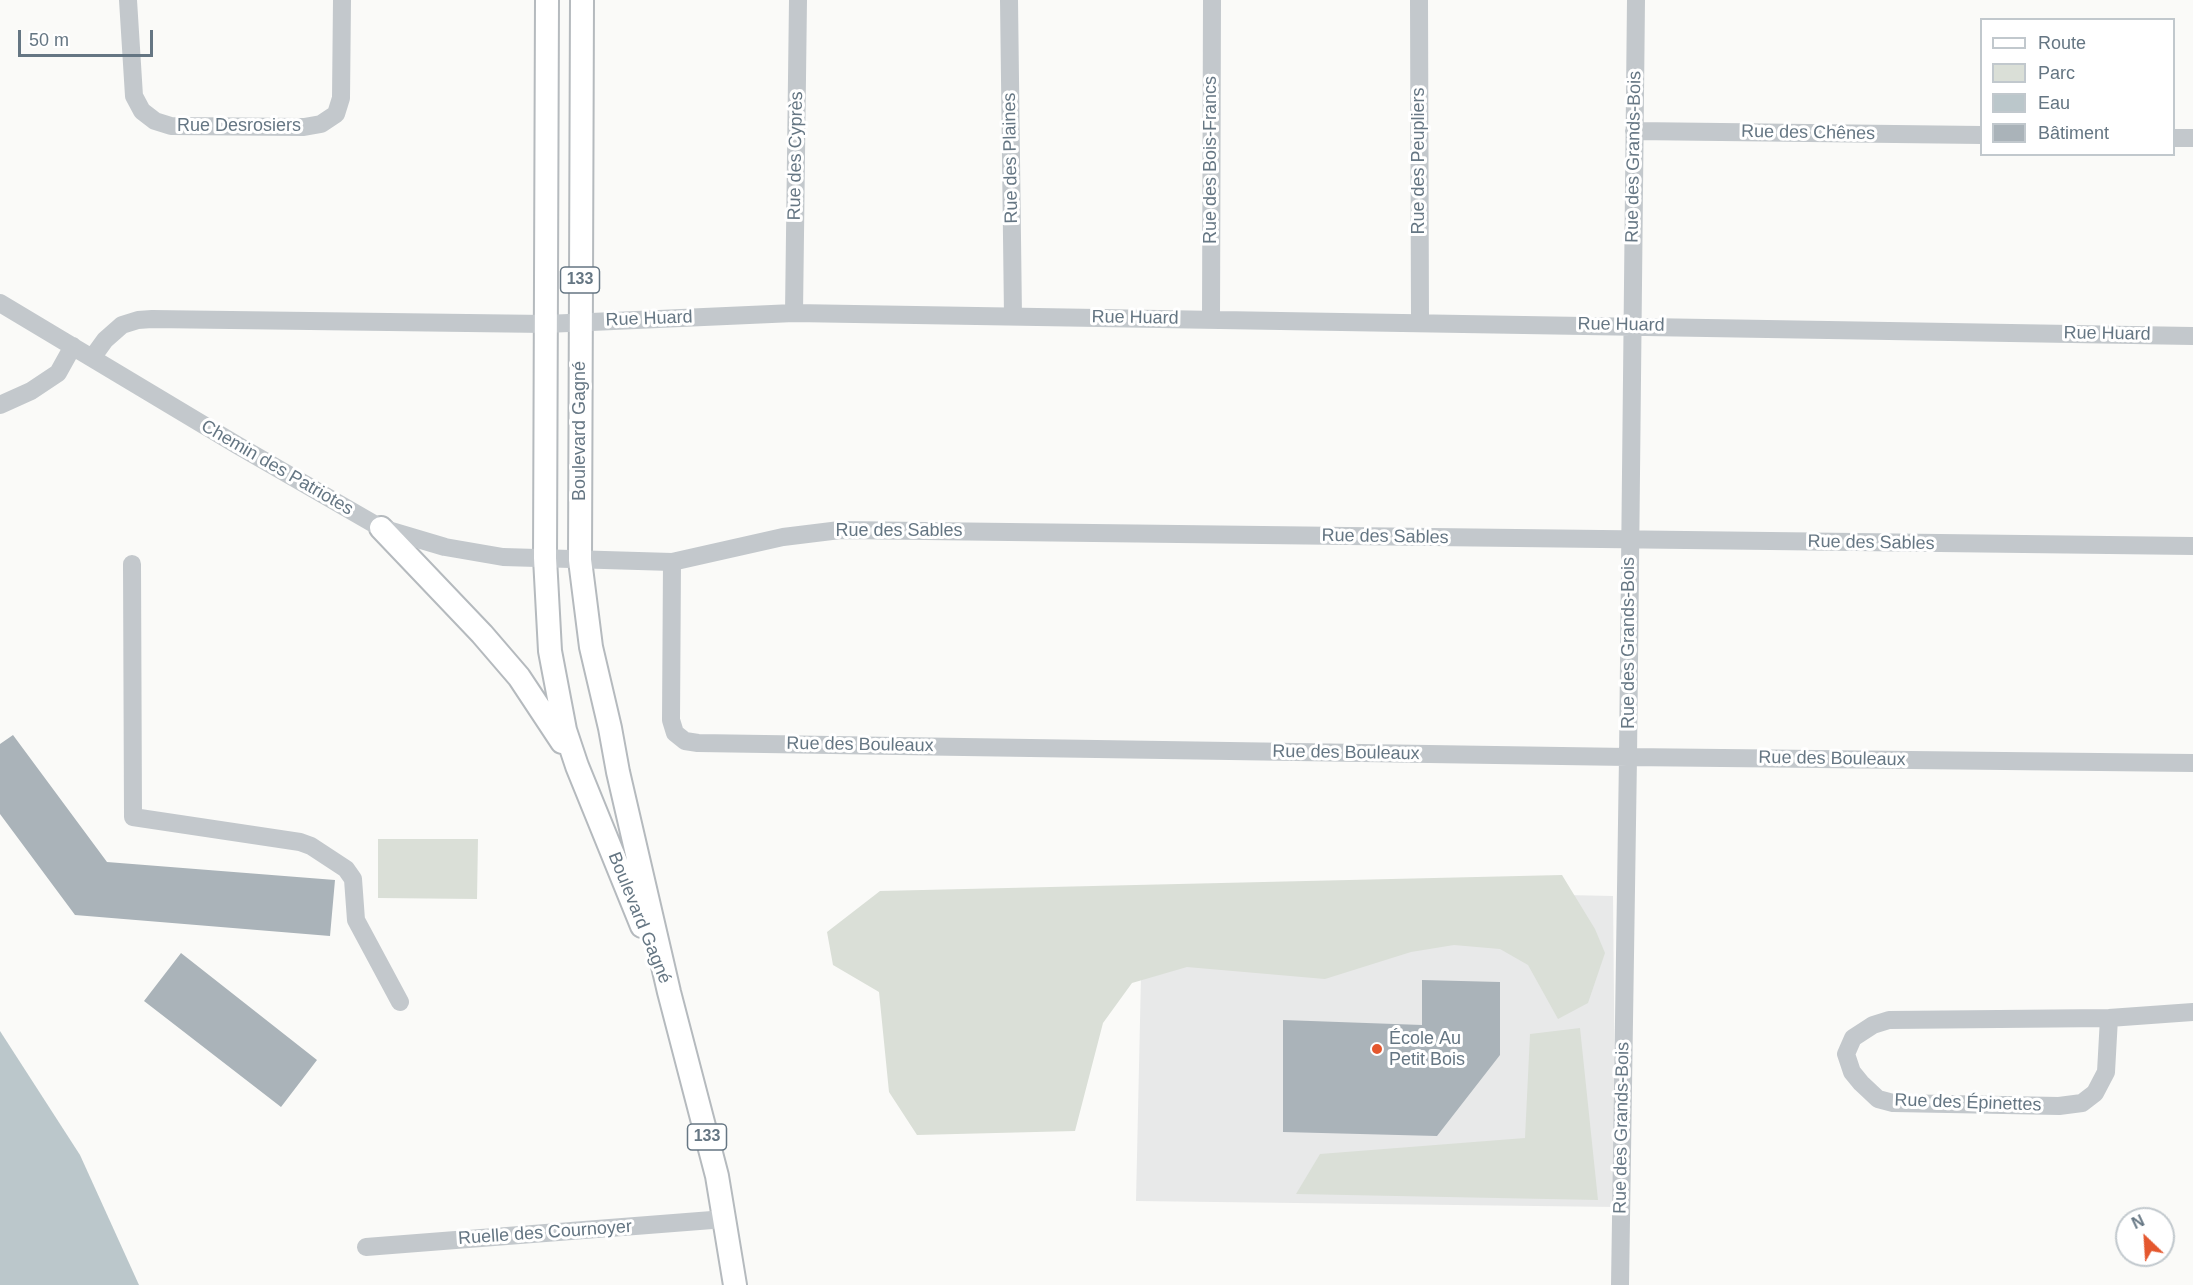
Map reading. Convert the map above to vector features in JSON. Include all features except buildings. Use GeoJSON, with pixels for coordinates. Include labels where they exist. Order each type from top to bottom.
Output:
{"type":"FeatureCollection","features":[{"type":"Feature","properties":{"kind":"main road","name":"Boulevard Gagné"},"geometry":{"type":"LineString","coordinates":[[547,0],[545,558],[550,651],[565,730],[577,766],[669,992]]}},
{"type":"Feature","properties":{"kind":"main road","name":"Boulevard Gagné"},"geometry":{"type":"LineString","coordinates":[[582,0],[580,560],[591,647],[669,992]]}},
{"type":"Feature","properties":{"kind":"main road"},"geometry":{"type":"LineString","coordinates":[[381,528],[483,634],[519,677],[577,766]]}},
{"type":"Feature","properties":{"kind":"main road","name":"133"},"geometry":{"type":"LineString","coordinates":[[669,992],[715,1167],[735,1285]]}},
{"type":"Feature","properties":{"kind":"street","name":"Rue Desrosiers"},"geometry":{"type":"LineString","coordinates":[[128,0],[134,96],[142,111],[154,121],[171,126],[281,127],[321,124],[336,114],[341,98],[342,0]]}},
{"type":"Feature","properties":{"kind":"street","name":"Rue des Cyprès"},"geometry":{"type":"LineString","coordinates":[[794,313],[798,0]]}},
{"type":"Feature","properties":{"kind":"street","name":"Rue des Plaines"},"geometry":{"type":"LineString","coordinates":[[1009,0],[1013,316]]}},
{"type":"Feature","properties":{"kind":"street","name":"Rue des Bois-Francs"},"geometry":{"type":"LineString","coordinates":[[1211,319],[1212,0]]}},
{"type":"Feature","properties":{"kind":"street","name":"Rue des Peupliers"},"geometry":{"type":"LineString","coordinates":[[1419,0],[1420,322]]}},
{"type":"Feature","properties":{"kind":"street","name":"Rue des Grands-Bois"},"geometry":{"type":"LineString","coordinates":[[1620,1285],[1636,0]]}},
{"type":"Feature","properties":{"kind":"street","name":"Rue des Chênes"},"geometry":{"type":"LineString","coordinates":[[1634,130],[1980,135]]}},
{"type":"Feature","properties":{"kind":"street"},"geometry":{"type":"LineString","coordinates":[[2175,138],[2193,138]]}},
{"type":"Feature","properties":{"kind":"street","name":"Chemin des Patriotes"},"geometry":{"type":"LineString","coordinates":[[0,303],[381,528],[445,548],[503,557],[580,560]]}},
{"type":"Feature","properties":{"kind":"street","name":"Rue Huard"},"geometry":{"type":"LineString","coordinates":[[92,358],[105,340],[122,326],[138,320],[152,319],[546,324],[794,313],[2193,336]]}},
{"type":"Feature","properties":{"kind":"street"},"geometry":{"type":"LineString","coordinates":[[0,405],[31,391],[58,374],[73,346]]}},
{"type":"Feature","properties":{"kind":"street","name":"Rue des Sables"},"geometry":{"type":"LineString","coordinates":[[580,560],[672,562],[783,537],[840,530],[2193,546]]}},
{"type":"Feature","properties":{"kind":"street","name":"Rue des Bouleaux"},"geometry":{"type":"LineString","coordinates":[[672,562],[671,720],[675,733],[685,741],[1628,757],[2193,763]]}},
{"type":"Feature","properties":{"kind":"street"},"geometry":{"type":"LineString","coordinates":[[132,564],[133,818],[300,842],[311,846],[346,869],[353,879],[356,920],[400,1002]]}},
{"type":"Feature","properties":{"kind":"street","name":"Rue des Épinettes"},"geometry":{"type":"LineString","coordinates":[[2109,1018],[2106,1072],[2095,1093],[2082,1103],[2059,1106],[1893,1103],[1878,1098],[1861,1083],[1852,1072],[1846,1054],[1853,1038],[1874,1025],[1889,1020],[2109,1018],[2193,1012]]}},
{"type":"Feature","properties":{"kind":"street","name":"Ruelle des Cournoyer"},"geometry":{"type":"LineString","coordinates":[[366,1247],[724,1219]]}},
{"type":"Feature","properties":{"kind":"shaded area","name":"École Au Petit Bois"},"geometry":{"type":"Polygon","coordinates":[[[1143,886],[1613,896],[1616,1207],[1136,1201],[1143,886]]]}},
{"type":"Feature","properties":{"kind":"green space"},"geometry":{"type":"Polygon","coordinates":[[[378,839],[478,839],[477,899],[378,898],[378,839]]]}},
{"type":"Feature","properties":{"kind":"green space"},"geometry":{"type":"Polygon","coordinates":[[[1562,875],[1595,929],[1605,953],[1588,1003],[1558,1019],[1528,965],[1500,949],[1454,945],[1411,952],[1325,979],[1187,967],[1132,983],[1103,1023],[1075,1131],[917,1135],[889,1092],[879,992],[833,965],[827,932],[880,891],[1562,875]]]}},
{"type":"Feature","properties":{"kind":"green space"},"geometry":{"type":"Polygon","coordinates":[[[1580,1028],[1598,1200],[1296,1194],[1320,1154],[1525,1138],[1530,1034],[1580,1028]]]}},
{"type":"Feature","properties":{"kind":"water"},"geometry":{"type":"Polygon","coordinates":[[[0,1031],[80,1155],[139,1285],[0,1285],[0,1031]]]}},
{"type":"Feature","properties":{"kind":"place","name":"École Au Petit Bois"},"geometry":{"type":"Point","coordinates":[1377,1049]}}]}
